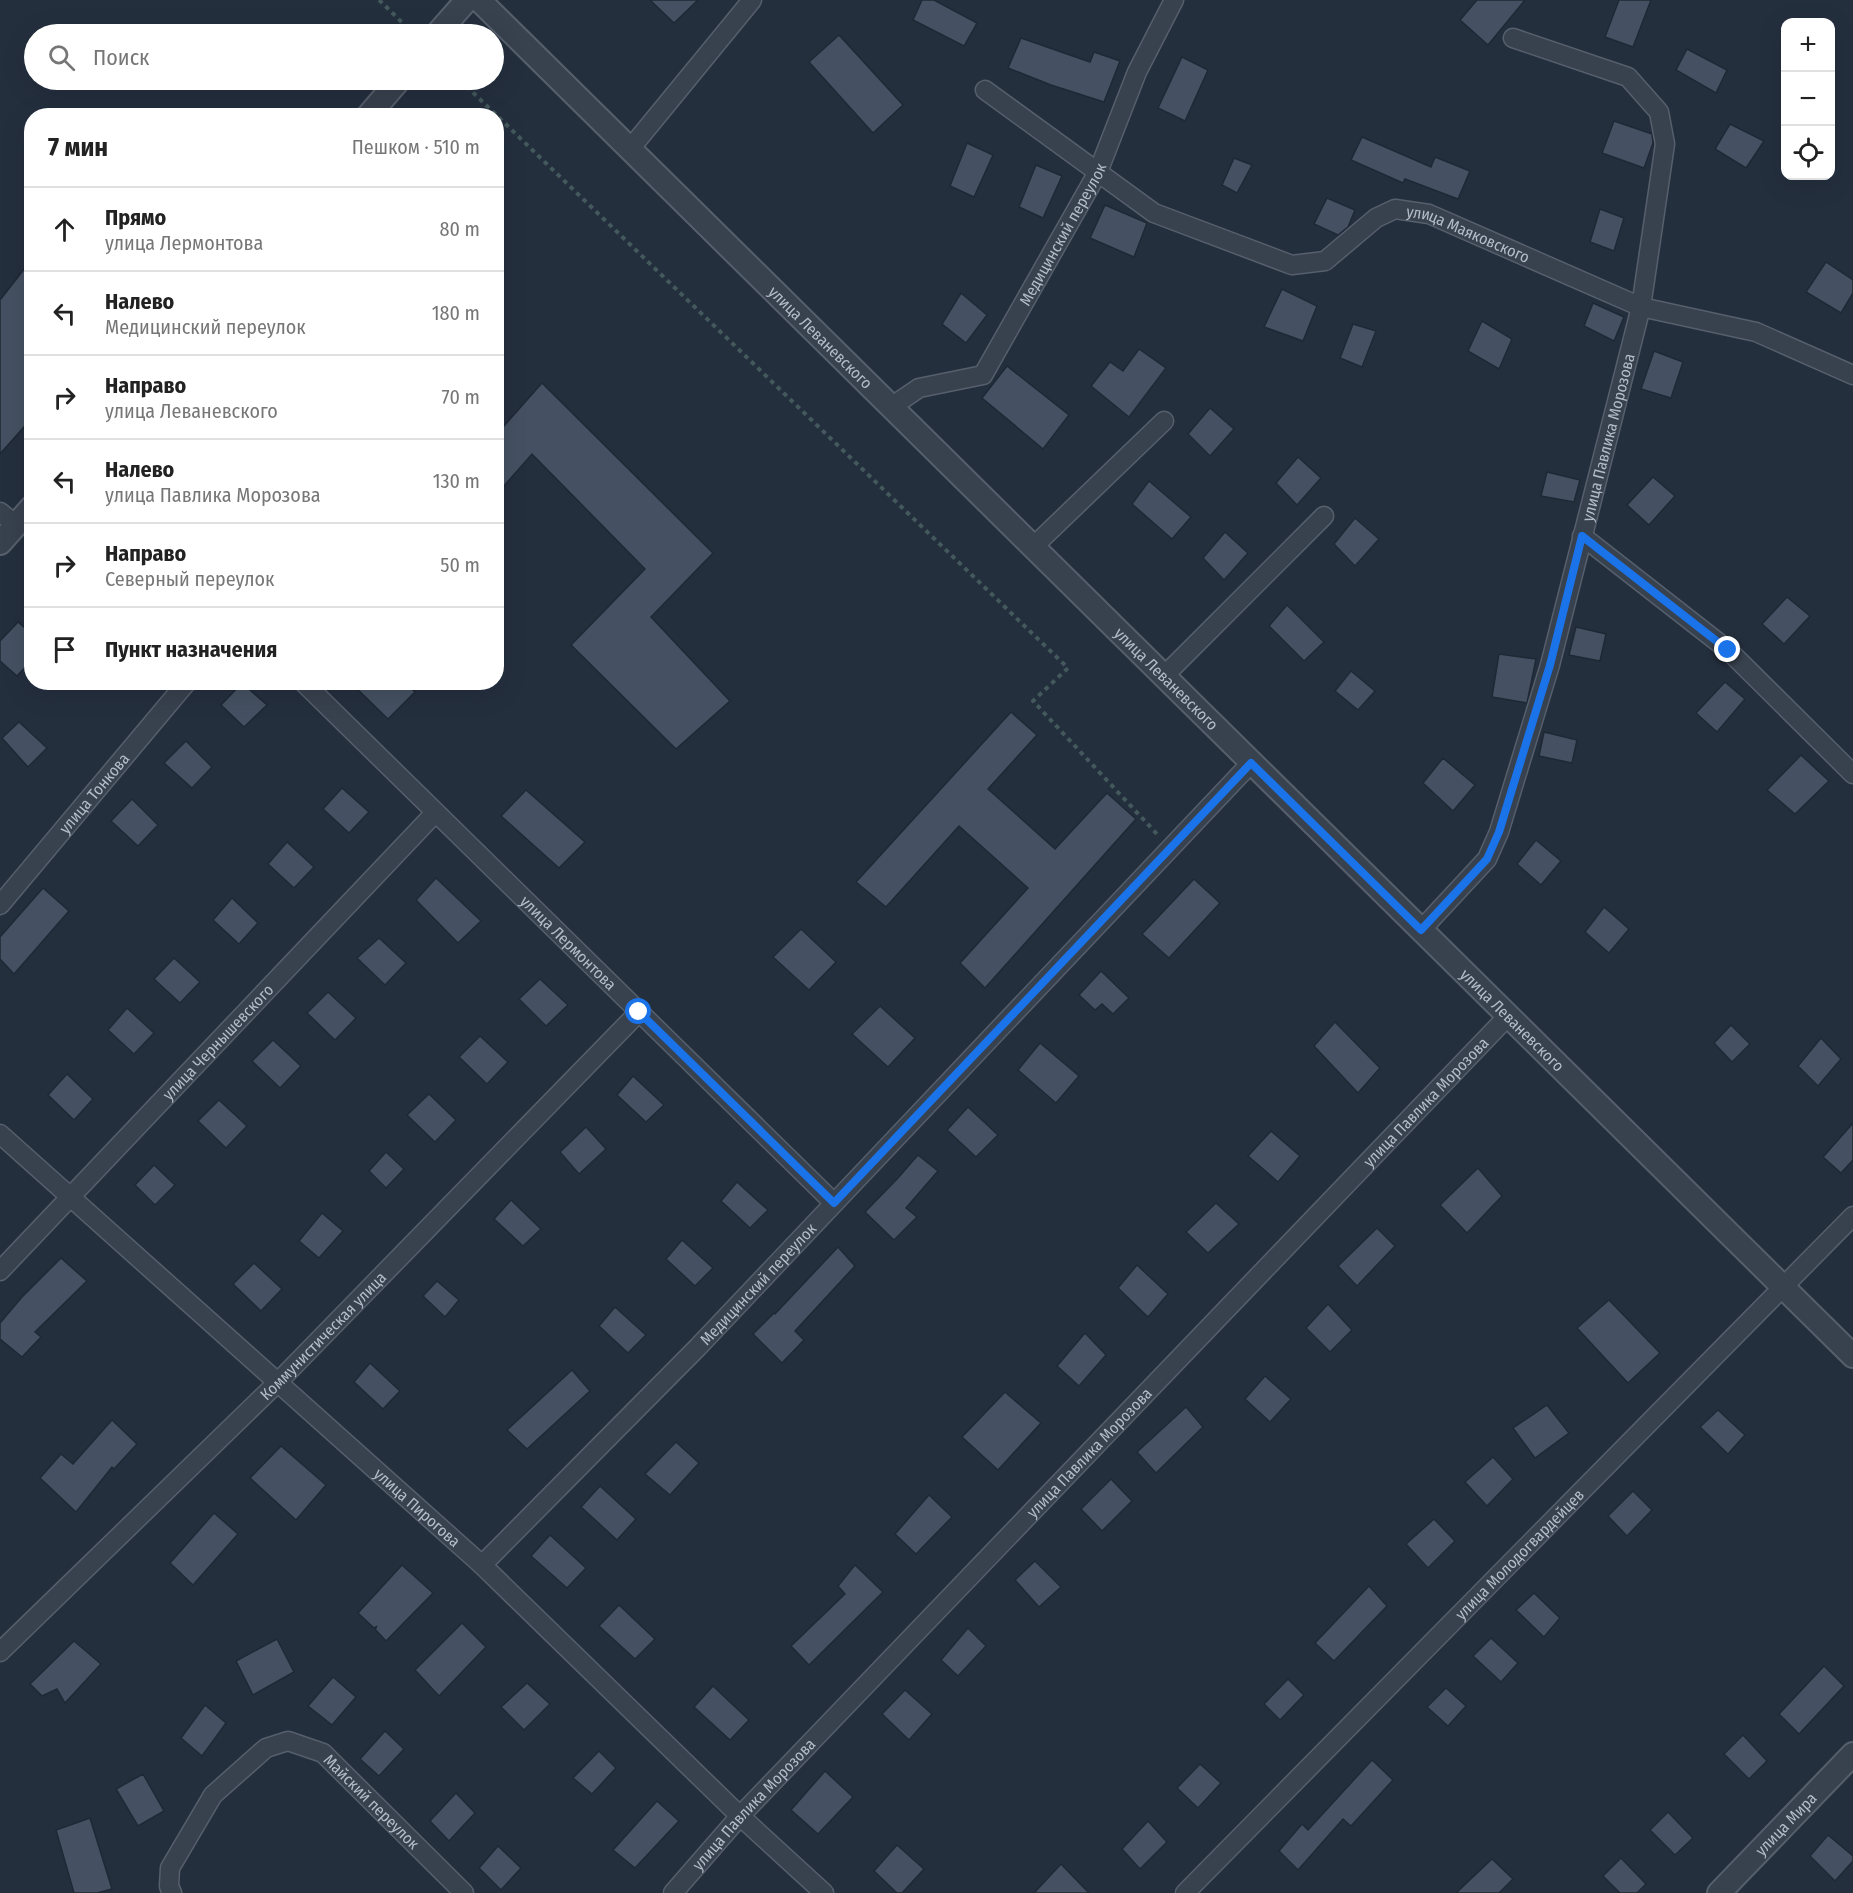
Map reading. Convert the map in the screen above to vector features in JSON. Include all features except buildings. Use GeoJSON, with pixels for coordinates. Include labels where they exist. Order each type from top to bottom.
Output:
{"type":"FeatureCollection","features":[{"type":"Feature","properties":{"kind":"street"},"geometry":{"type":"LineString","coordinates":[[446,24],[467,0]]}},
{"type":"Feature","properties":{"kind":"street","name":"улица Леваневского"},"geometry":{"type":"LineString","coordinates":[[479,0],[503,24]]}},
{"type":"Feature","properties":{"kind":"street"},"geometry":{"type":"LineString","coordinates":[[630,149],[752,0]]}},
{"type":"Feature","properties":{"kind":"street","name":"Медицинский переулок"},"geometry":{"type":"LineString","coordinates":[[891,407],[919,388],[983,375],[1098,172],[1137,72],[1174,0]]}},
{"type":"Feature","properties":{"kind":"street","name":"улица Леваневского"},"geometry":{"type":"LineString","coordinates":[[504,25],[1853,1356]]}},
{"type":"Feature","properties":{"kind":"street","name":"улица Павлика Морозова"},"geometry":{"type":"LineString","coordinates":[[1421,930],[1487,859],[1499,832],[1550,665],[1641,307],[1665,144],[1659,112],[1628,77],[1513,38]]}},
{"type":"Feature","properties":{"kind":"street"},"geometry":{"type":"LineString","coordinates":[[375,108],[390,90]]}},
{"type":"Feature","properties":{"kind":"street","name":"улица Маяковского"},"geometry":{"type":"LineString","coordinates":[[985,90],[1154,213],[1292,265],[1325,261],[1376,218],[1395,209],[1429,214],[1641,307],[1756,332],[1853,375]]}},
{"type":"Feature","properties":{"kind":"street"},"geometry":{"type":"LineString","coordinates":[[1033,547],[1164,422]]}},
{"type":"Feature","properties":{"kind":"street"},"geometry":{"type":"LineString","coordinates":[[0,543],[8,518],[24,511]]}},
{"type":"Feature","properties":{"kind":"street"},"geometry":{"type":"LineString","coordinates":[[1164,676],[1324,516]]}},
{"type":"Feature","properties":{"kind":"street"},"geometry":{"type":"LineString","coordinates":[[1582,536],[1728,650],[1853,774]]}},
{"type":"Feature","properties":{"kind":"street","name":"улица Тонкова"},"geometry":{"type":"LineString","coordinates":[[0,905],[180,690]]}},
{"type":"Feature","properties":{"kind":"street","name":"улица Лермонтова"},"geometry":{"type":"LineString","coordinates":[[311,690],[834,1203]]}},
{"type":"Feature","properties":{"kind":"street","name":"Медицинский переулок"},"geometry":{"type":"LineString","coordinates":[[482,1564],[698,1347],[1251,763]]}},
{"type":"Feature","properties":{"kind":"street","name":"улица Чернышевского"},"geometry":{"type":"LineString","coordinates":[[0,1271],[435,813]]}},
{"type":"Feature","properties":{"kind":"street","name":"Коммунистическая улица"},"geometry":{"type":"LineString","coordinates":[[0,1652],[278,1382],[639,1012]]}},
{"type":"Feature","properties":{"kind":"street","name":"улица Павлика Морозова"},"geometry":{"type":"LineString","coordinates":[[673,1893],[740,1816],[1508,1016]]}},
{"type":"Feature","properties":{"kind":"street","name":"улица Пирогова"},"geometry":{"type":"LineString","coordinates":[[0,1134],[482,1564],[740,1816],[824,1893]]}},
{"type":"Feature","properties":{"kind":"street","name":"улица Молодогвардейцев"},"geometry":{"type":"LineString","coordinates":[[1185,1893],[1853,1216]]}},
{"type":"Feature","properties":{"kind":"street","name":"Майский переулок"},"geometry":{"type":"LineString","coordinates":[[172,1893],[169,1886],[171,1868],[213,1795],[266,1748],[288,1741],[324,1753],[464,1893]]}},
{"type":"Feature","properties":{"kind":"street","name":"улица Мира"},"geometry":{"type":"LineString","coordinates":[[1719,1893],[1853,1754]]}},
{"type":"Feature","properties":{"kind":"path"},"geometry":{"type":"LineString","coordinates":[[379,0],[404,24]]}},
{"type":"Feature","properties":{"kind":"path"},"geometry":{"type":"LineString","coordinates":[[470,90],[489,108]]}},
{"type":"Feature","properties":{"kind":"path"},"geometry":{"type":"LineString","coordinates":[[504,123],[1068,668],[1033,701],[1170,848]]}},
{"type":"Feature","properties":{"kind":"route"},"geometry":{"type":"LineString","coordinates":[[639,1012],[834,1203],[1251,763],[1421,930],[1487,859],[1499,832],[1550,665],[1582,536],[1728,650]]}}]}
